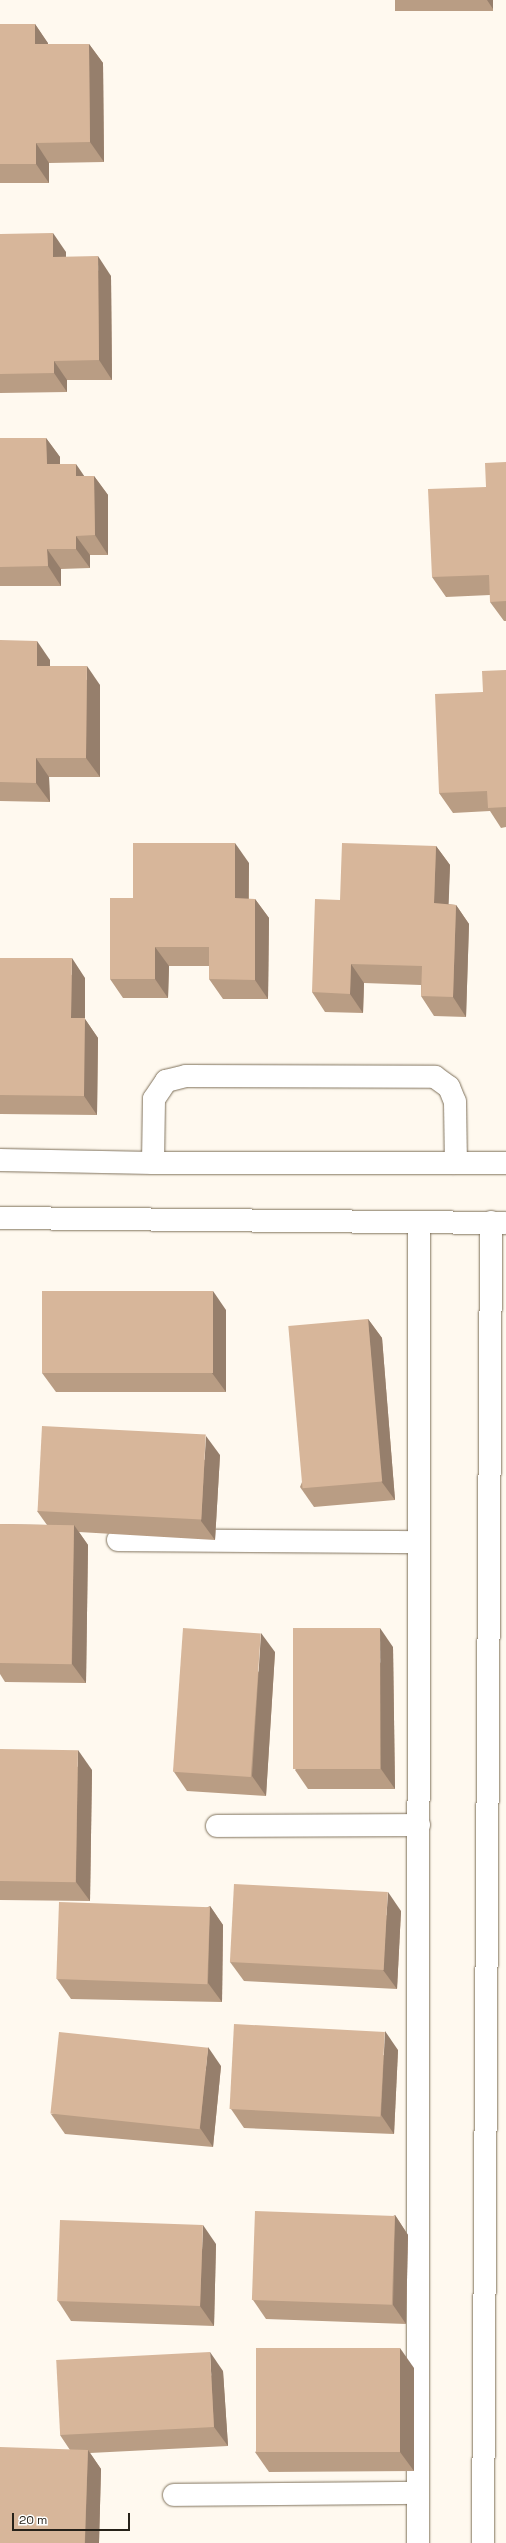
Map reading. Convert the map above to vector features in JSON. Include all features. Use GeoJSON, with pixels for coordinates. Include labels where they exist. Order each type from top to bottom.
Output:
{"type":"FeatureCollection","features":[{"type":"Feature","properties":{"kind":"street"},"geometry":{"type":"LineString","coordinates":[[153,1163],[154,1099],[166,1081],[186,1076],[435,1077],[449,1087],[455,1102],[456,1163]]}},
{"type":"Feature","properties":{"kind":"street"},"geometry":{"type":"LineString","coordinates":[[0,1160],[153,1163],[506,1163]]}},
{"type":"Feature","properties":{"kind":"street"},"geometry":{"type":"LineString","coordinates":[[0,1218],[498,1223],[483,2543]]}},
{"type":"Feature","properties":{"kind":"street"},"geometry":{"type":"LineString","coordinates":[[418,2543],[419,1222]]}},
{"type":"Feature","properties":{"kind":"street"},"geometry":{"type":"LineString","coordinates":[[118,1540],[419,1542]]}},
{"type":"Feature","properties":{"kind":"street"},"geometry":{"type":"LineString","coordinates":[[217,1826],[419,1825]]}},
{"type":"Feature","properties":{"kind":"street"},"geometry":{"type":"LineString","coordinates":[[174,2495],[418,2493]]}},
{"type":"Feature","properties":{"kind":"building"},"geometry":{"type":"Polygon","coordinates":[[[0,24],[35,24],[35,44],[89,44],[90,142],[36,143],[36,164],[0,164],[0,24]]]}},
{"type":"Feature","properties":{"kind":"building"},"geometry":{"type":"Polygon","coordinates":[[[53,233],[53,257],[98,256],[99,360],[54,361],[54,373],[0,374],[0,234],[53,233]]]}},
{"type":"Feature","properties":{"kind":"building"},"geometry":{"type":"Polygon","coordinates":[[[0,438],[46,438],[47,464],[76,464],[76,476],[94,476],[95,535],[76,536],[76,549],[47,549],[48,566],[0,567],[0,438]]]}},
{"type":"Feature","properties":{"kind":"building"},"geometry":{"type":"Polygon","coordinates":[[[506,462],[506,601],[490,602],[489,575],[432,577],[428,489],[486,487],[485,463],[506,462]]]}},
{"type":"Feature","properties":{"kind":"building"},"geometry":{"type":"Polygon","coordinates":[[[0,640],[37,641],[37,666],[87,666],[86,758],[36,758],[36,783],[0,782],[0,640]]]}},
{"type":"Feature","properties":{"kind":"building"},"geometry":{"type":"Polygon","coordinates":[[[506,670],[506,807],[488,808],[487,791],[439,793],[435,694],[483,692],[482,671],[506,670]]]}},
{"type":"Feature","properties":{"kind":"building"},"geometry":{"type":"Polygon","coordinates":[[[133,843],[235,843],[235,898],[255,899],[255,980],[209,979],[209,947],[155,947],[155,979],[110,979],[110,898],[133,898],[133,843]]]}},
{"type":"Feature","properties":{"kind":"building"},"geometry":{"type":"Polygon","coordinates":[[[342,843],[436,846],[434,903],[456,905],[453,997],[421,996],[422,966],[351,964],[350,994],[312,992],[315,899],[340,900],[342,843]]]}},
{"type":"Feature","properties":{"kind":"building"},"geometry":{"type":"Polygon","coordinates":[[[0,958],[72,958],[71,1018],[85,1018],[84,1096],[0,1095],[0,958]]]}},
{"type":"Feature","properties":{"kind":"building"},"geometry":{"type":"Polygon","coordinates":[[[42,1291],[213,1291],[213,1373],[42,1373],[42,1291]]]}},
{"type":"Feature","properties":{"kind":"building"},"geometry":{"type":"Polygon","coordinates":[[[368,1319],[382,1481],[303,1488],[288,1326],[368,1319]]]}},
{"type":"Feature","properties":{"kind":"building"},"geometry":{"type":"Polygon","coordinates":[[[42,1426],[206,1435],[201,1519],[38,1511],[42,1426]]]}},
{"type":"Feature","properties":{"kind":"building"},"geometry":{"type":"Polygon","coordinates":[[[0,1524],[74,1525],[72,1664],[0,1663],[0,1524]]]}},
{"type":"Feature","properties":{"kind":"building"},"geometry":{"type":"Polygon","coordinates":[[[183,1628],[261,1633],[251,1777],[173,1772],[183,1628]]]}},
{"type":"Feature","properties":{"kind":"building"},"geometry":{"type":"Polygon","coordinates":[[[293,1628],[380,1628],[380,1769],[293,1769],[293,1628]]]}},
{"type":"Feature","properties":{"kind":"building"},"geometry":{"type":"Polygon","coordinates":[[[0,1749],[78,1750],[76,1882],[0,1881],[0,1749]]]}},
{"type":"Feature","properties":{"kind":"building"},"geometry":{"type":"Polygon","coordinates":[[[234,1884],[388,1892],[384,1970],[230,1962],[234,1884]]]}},
{"type":"Feature","properties":{"kind":"building"},"geometry":{"type":"Polygon","coordinates":[[[59,1902],[210,1907],[207,1984],[56,1979],[59,1902]]]}},
{"type":"Feature","properties":{"kind":"building"},"geometry":{"type":"Polygon","coordinates":[[[234,2024],[385,2032],[380,2117],[230,2109],[234,2024]]]}},
{"type":"Feature","properties":{"kind":"building"},"geometry":{"type":"Polygon","coordinates":[[[59,2032],[208,2048],[200,2129],[50,2114],[59,2032]]]}},
{"type":"Feature","properties":{"kind":"building"},"geometry":{"type":"Polygon","coordinates":[[[255,2211],[395,2216],[392,2305],[252,2300],[255,2211]]]}},
{"type":"Feature","properties":{"kind":"building"},"geometry":{"type":"Polygon","coordinates":[[[60,2220],[203,2225],[200,2306],[57,2301],[60,2220]]]}},
{"type":"Feature","properties":{"kind":"building"},"geometry":{"type":"Polygon","coordinates":[[[256,2348],[400,2348],[400,2452],[256,2452],[256,2348]]]}},
{"type":"Feature","properties":{"kind":"building"},"geometry":{"type":"Polygon","coordinates":[[[210,2352],[214,2427],[60,2435],[56,2360],[210,2352]]]}},
{"type":"Feature","properties":{"kind":"building"},"geometry":{"type":"Polygon","coordinates":[[[0,2447],[88,2450],[85,2543],[0,2543],[0,2447]]]}}]}
